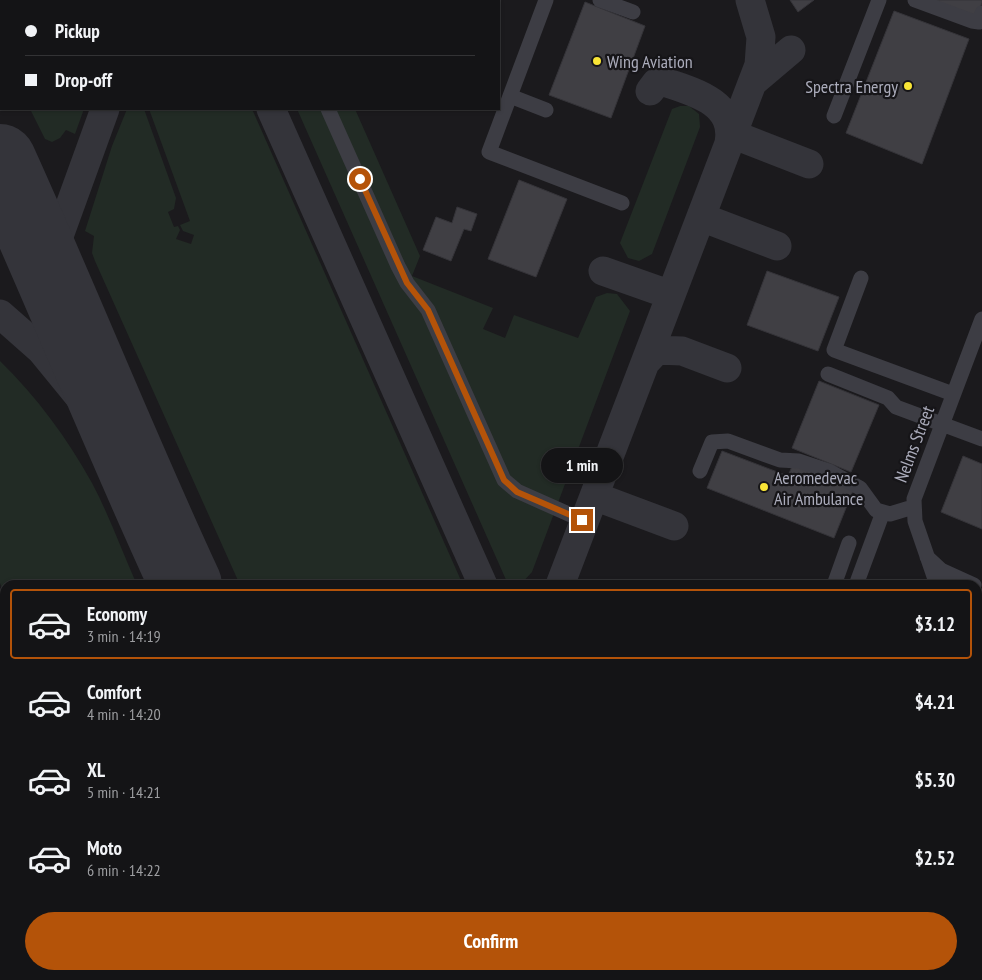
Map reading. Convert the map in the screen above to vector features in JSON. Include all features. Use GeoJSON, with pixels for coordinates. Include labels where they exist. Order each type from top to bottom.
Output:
{"type":"FeatureCollection","features":[{"type":"Feature","properties":{"kind":"lane"},"geometry":{"type":"LineString","coordinates":[[546,0],[489,152],[622,203]]}},
{"type":"Feature","properties":{"kind":"lane"},"geometry":{"type":"LineString","coordinates":[[600,0],[633,12]]}},
{"type":"Feature","properties":{"kind":"lane"},"geometry":{"type":"LineString","coordinates":[[834,116],[880,0]]}},
{"type":"Feature","properties":{"kind":"lane"},"geometry":{"type":"LineString","coordinates":[[915,0],[972,22],[979,22],[982,13]]}},
{"type":"Feature","properties":{"kind":"lane"},"geometry":{"type":"LineString","coordinates":[[510,96],[546,110]]}},
{"type":"Feature","properties":{"kind":"lane"},"geometry":{"type":"LineString","coordinates":[[328,110],[398,266],[407,283],[428,310],[504,480],[517,492],[582,520]]}},
{"type":"Feature","properties":{"kind":"lane"},"geometry":{"type":"LineString","coordinates":[[861,278],[834,350],[953,394]]}},
{"type":"Feature","properties":{"kind":"lane","name":"Nelms Street"},"geometry":{"type":"LineString","coordinates":[[935,580],[913,507],[914,499],[982,319]]}},
{"type":"Feature","properties":{"kind":"lane"},"geometry":{"type":"LineString","coordinates":[[828,374],[888,398],[896,407],[982,439]]}},
{"type":"Feature","properties":{"kind":"lane"},"geometry":{"type":"LineString","coordinates":[[700,471],[712,442],[728,441],[780,460],[799,461],[829,471],[860,488],[876,510],[890,514],[913,507]]}},
{"type":"Feature","properties":{"kind":"lane"},"geometry":{"type":"LineString","coordinates":[[858,580],[883,512]]}},
{"type":"Feature","properties":{"kind":"lane"},"geometry":{"type":"LineString","coordinates":[[836,580],[849,543]]}},
{"type":"Feature","properties":{"kind":"lane"},"geometry":{"type":"LineString","coordinates":[[927,557],[942,570],[963,580]]}},
{"type":"Feature","properties":{"kind":"shaded area"},"geometry":{"type":"Polygon","coordinates":[[[680,106],[689,106],[699,114],[700,127],[652,254],[639,261],[628,258],[620,243],[672,109],[680,106]]]}},
{"type":"Feature","properties":{"kind":"shaded area"},"geometry":{"type":"Polygon","coordinates":[[[30,110],[84,110],[75,134],[66,130],[60,138],[52,142],[45,139],[30,110]]]}},
{"type":"Feature","properties":{"kind":"shaded area"},"geometry":{"type":"Polygon","coordinates":[[[127,110],[144,110],[176,198],[174,209],[168,212],[174,227],[178,226],[180,230],[176,239],[191,244],[194,235],[183,231],[180,225],[190,221],[149,110],[252,110],[461,580],[238,580],[95,261],[92,253],[94,236],[85,231],[112,146],[127,110]]]}},
{"type":"Feature","properties":{"kind":"shaded area"},"geometry":{"type":"Polygon","coordinates":[[[297,110],[355,110],[420,256],[412,276],[493,308],[483,329],[505,338],[514,315],[578,338],[596,297],[607,293],[617,294],[630,311],[532,572],[525,580],[506,580],[297,110]]]}},
{"type":"Feature","properties":{"kind":"shaded area"},"geometry":{"type":"Polygon","coordinates":[[[0,361],[39,404],[62,434],[82,466],[104,508],[135,580],[0,580],[0,361]]]}},
{"type":"Feature","properties":{"kind":"building"},"geometry":{"type":"Polygon","coordinates":[[[790,0],[814,0],[798,12],[790,0]]]}},
{"type":"Feature","properties":{"kind":"building"},"geometry":{"type":"Polygon","coordinates":[[[929,0],[982,0],[982,3],[976,18],[929,0]]]}},
{"type":"Feature","properties":{"kind":"building","name":"Wing Aviation"},"geometry":{"type":"Polygon","coordinates":[[[585,2],[645,26],[611,118],[549,95],[585,2]]]}},
{"type":"Feature","properties":{"kind":"building","name":"Spectra Energy"},"geometry":{"type":"Polygon","coordinates":[[[894,11],[969,39],[922,164],[846,133],[894,11]]]}},
{"type":"Feature","properties":{"kind":"building"},"geometry":{"type":"Polygon","coordinates":[[[519,180],[567,199],[536,277],[488,259],[519,180]]]}},
{"type":"Feature","properties":{"kind":"building"},"geometry":{"type":"Polygon","coordinates":[[[457,207],[477,214],[471,231],[464,229],[451,261],[423,250],[436,217],[452,223],[457,207]]]}},
{"type":"Feature","properties":{"kind":"building"},"geometry":{"type":"Polygon","coordinates":[[[767,271],[839,297],[818,351],[747,325],[767,271]]]}},
{"type":"Feature","properties":{"kind":"building"},"geometry":{"type":"Polygon","coordinates":[[[819,381],[879,405],[851,472],[792,448],[819,381]]]}},
{"type":"Feature","properties":{"kind":"building"},"geometry":{"type":"Polygon","coordinates":[[[722,451],[788,476],[793,464],[854,488],[834,538],[707,488],[722,451]]]}},
{"type":"Feature","properties":{"kind":"building"},"geometry":{"type":"Polygon","coordinates":[[[963,456],[982,464],[982,529],[941,512],[963,456]]]}},
{"type":"Feature","properties":{"kind":"taxiway"},"geometry":{"type":"LineString","coordinates":[[562,580],[759,65],[761,37],[750,0]]}},
{"type":"Feature","properties":{"kind":"taxiway"},"geometry":{"type":"LineString","coordinates":[[752,83],[791,50]]}},
{"type":"Feature","properties":{"kind":"taxiway"},"geometry":{"type":"LineString","coordinates":[[650,91],[656,83],[664,82],[688,90],[711,101],[726,118],[729,129],[729,143]]}},
{"type":"Feature","properties":{"kind":"taxiway"},"geometry":{"type":"LineString","coordinates":[[64,301],[58,269],[59,236],[105,110]]}},
{"type":"Feature","properties":{"kind":"taxiway"},"geometry":{"type":"LineString","coordinates":[[271,110],[481,580]]}},
{"type":"Feature","properties":{"kind":"taxiway"},"geometry":{"type":"LineString","coordinates":[[732,134],[809,164]]}},
{"type":"Feature","properties":{"kind":"taxiway"},"geometry":{"type":"LineString","coordinates":[[701,217],[777,246]]}},
{"type":"Feature","properties":{"kind":"taxiway"},"geometry":{"type":"LineString","coordinates":[[603,271],[671,295]]}},
{"type":"Feature","properties":{"kind":"taxiway"},"geometry":{"type":"LineString","coordinates":[[0,314],[41,350],[86,405],[151,510]]}},
{"type":"Feature","properties":{"kind":"taxiway"},"geometry":{"type":"LineString","coordinates":[[645,363],[657,350],[682,351],[727,368]]}},
{"type":"Feature","properties":{"kind":"taxiway"},"geometry":{"type":"LineString","coordinates":[[594,496],[674,526]]}},
{"type":"Feature","properties":{"kind":"runway"},"geometry":{"type":"LineString","coordinates":[[0,160],[184,580]]}},
{"type":"Feature","properties":{"kind":"place","name":"Wing Aviation"},"geometry":{"type":"Point","coordinates":[597,61]}},
{"type":"Feature","properties":{"kind":"place","name":"Spectra Energy"},"geometry":{"type":"Point","coordinates":[908,86]}},
{"type":"Feature","properties":{"kind":"place","name":"Aeromedevac Air Ambulance"},"geometry":{"type":"Point","coordinates":[764,487]}},
{"type":"Feature","properties":{"kind":"route"},"geometry":{"type":"LineString","coordinates":[[360,179],[398,266],[407,283],[428,310],[504,480],[517,492],[582,520]]}}]}
